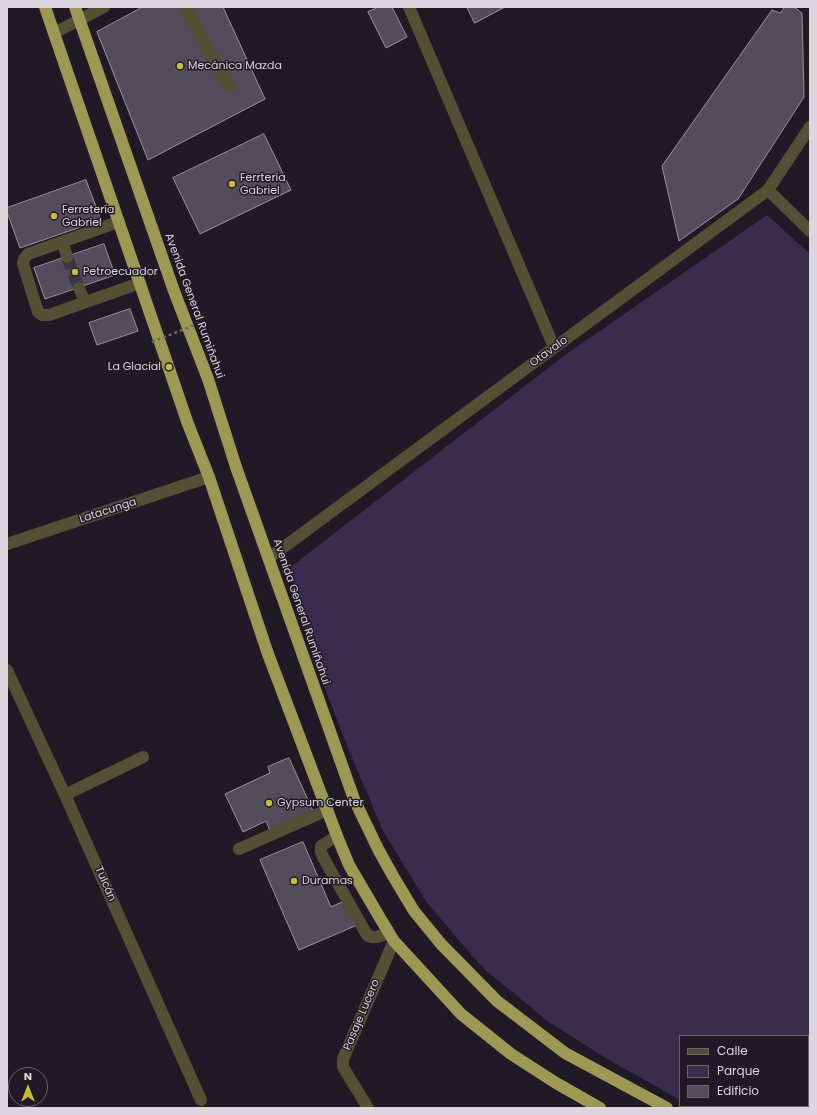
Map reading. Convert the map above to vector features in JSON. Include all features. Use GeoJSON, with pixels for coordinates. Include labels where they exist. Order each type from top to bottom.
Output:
{"type":"FeatureCollection","features":[{"type":"Feature","properties":{"kind":"highway"},"geometry":{"type":"LineString","coordinates":[[45,7],[188,424],[209,477],[268,654],[349,864],[392,937],[461,1014],[511,1054],[556,1084],[600,1108]]}},
{"type":"Feature","properties":{"kind":"highway","name":"Avenida General Rumiñahui"},"geometry":{"type":"LineString","coordinates":[[75,7],[174,292],[208,379],[236,467],[354,799],[393,876],[414,911],[441,944],[497,1001],[565,1053],[667,1108]]}},
{"type":"Feature","properties":{"kind":"street"},"geometry":{"type":"LineString","coordinates":[[54,33],[104,7]]}},
{"type":"Feature","properties":{"kind":"street"},"geometry":{"type":"LineString","coordinates":[[185,7],[229,86]]}},
{"type":"Feature","properties":{"kind":"street"},"geometry":{"type":"LineString","coordinates":[[409,7],[554,347]]}},
{"type":"Feature","properties":{"kind":"street","name":"Otavalo"},"geometry":{"type":"LineString","coordinates":[[269,558],[768,190],[810,127]]}},
{"type":"Feature","properties":{"kind":"street"},"geometry":{"type":"LineString","coordinates":[[768,190],[810,231]]}},
{"type":"Feature","properties":{"kind":"street"},"geometry":{"type":"LineString","coordinates":[[118,222],[28,254],[24,259],[23,264],[38,312],[42,315],[49,315],[140,283]]}},
{"type":"Feature","properties":{"kind":"street"},"geometry":{"type":"LineString","coordinates":[[63,242],[67,257]]}},
{"type":"Feature","properties":{"kind":"street"},"geometry":{"type":"LineString","coordinates":[[79,288],[85,302]]}},
{"type":"Feature","properties":{"kind":"street","name":"Latacunga"},"geometry":{"type":"LineString","coordinates":[[7,544],[209,477]]}},
{"type":"Feature","properties":{"kind":"street","name":"Tulcán"},"geometry":{"type":"LineString","coordinates":[[7,670],[65,795],[201,1100]]}},
{"type":"Feature","properties":{"kind":"street"},"geometry":{"type":"LineString","coordinates":[[65,795],[143,757]]}},
{"type":"Feature","properties":{"kind":"street"},"geometry":{"type":"LineString","coordinates":[[239,849],[327,809]]}},
{"type":"Feature","properties":{"kind":"street"},"geometry":{"type":"LineString","coordinates":[[337,836],[321,846],[323,857],[367,935],[374,938],[392,937]]}},
{"type":"Feature","properties":{"kind":"street","name":"Pasaje Lucero"},"geometry":{"type":"LineString","coordinates":[[368,1108],[343,1067],[343,1060],[392,937]]}},
{"type":"Feature","properties":{"kind":"path"},"geometry":{"type":"LineString","coordinates":[[152,342],[202,322]]}},
{"type":"Feature","properties":{"kind":"green space"},"geometry":{"type":"Polygon","coordinates":[[[767,215],[810,254],[810,1108],[695,1107],[809,1107],[809,1035],[679,1035],[679,1099],[607,1059],[546,1020],[483,968],[427,903],[383,831],[327,694],[304,624],[288,569],[565,355],[767,215]]]}},
{"type":"Feature","properties":{"kind":"building","name":"Mecánica Mazda"},"geometry":{"type":"Polygon","coordinates":[[[143,7],[223,7],[265,99],[148,160],[97,32],[143,7]]]}},
{"type":"Feature","properties":{"kind":"building"},"geometry":{"type":"Polygon","coordinates":[[[379,7],[392,7],[407,37],[386,48],[368,12],[379,7]]]}},
{"type":"Feature","properties":{"kind":"building"},"geometry":{"type":"Polygon","coordinates":[[[467,7],[505,7],[475,23],[467,7]]]}},
{"type":"Feature","properties":{"kind":"building"},"geometry":{"type":"Polygon","coordinates":[[[785,7],[794,7],[802,13],[804,97],[738,199],[679,241],[662,166],[772,10],[780,13],[785,7]]]}},
{"type":"Feature","properties":{"kind":"building","name":"Ferrtería Gabriel"},"geometry":{"type":"Polygon","coordinates":[[[264,134],[291,190],[200,234],[173,178],[264,134]]]}},
{"type":"Feature","properties":{"kind":"building","name":"Ferretería Gabriel"},"geometry":{"type":"Polygon","coordinates":[[[86,180],[101,220],[20,248],[7,212],[7,208],[86,180]]]}},
{"type":"Feature","properties":{"kind":"building","name":"Petroecuador"},"geometry":{"type":"Polygon","coordinates":[[[104,244],[115,275],[45,299],[34,268],[104,244]]]}},
{"type":"Feature","properties":{"kind":"building"},"geometry":{"type":"Polygon","coordinates":[[[130,309],[138,331],[97,345],[89,323],[130,309]]]}},
{"type":"Feature","properties":{"kind":"building","name":"Gypsum Center"},"geometry":{"type":"Polygon","coordinates":[[[289,758],[313,811],[270,831],[266,821],[243,832],[225,794],[270,773],[268,767],[289,758]]]}},
{"type":"Feature","properties":{"kind":"building","name":"Duramas"},"geometry":{"type":"Polygon","coordinates":[[[303,842],[331,907],[344,901],[355,926],[299,950],[260,860],[303,842]]]}},
{"type":"Feature","properties":{"kind":"tunnel"},"geometry":{"type":"LineString","coordinates":[[67,257],[79,288]]}},
{"type":"Feature","properties":{"kind":"place","name":"Mecánica Mazda"},"geometry":{"type":"Point","coordinates":[180,66]}},
{"type":"Feature","properties":{"kind":"place","name":"Ferrtería Gabriel"},"geometry":{"type":"Point","coordinates":[232,184]}},
{"type":"Feature","properties":{"kind":"place","name":"Ferretería Gabriel"},"geometry":{"type":"Point","coordinates":[54,216]}},
{"type":"Feature","properties":{"kind":"place","name":"Petroecuador"},"geometry":{"type":"Point","coordinates":[75,272]}},
{"type":"Feature","properties":{"kind":"place","name":"La Glacial"},"geometry":{"type":"Point","coordinates":[169,367]}},
{"type":"Feature","properties":{"kind":"place","name":"Gypsum Center"},"geometry":{"type":"Point","coordinates":[269,803]}},
{"type":"Feature","properties":{"kind":"place","name":"Duramas"},"geometry":{"type":"Point","coordinates":[294,881]}}]}
